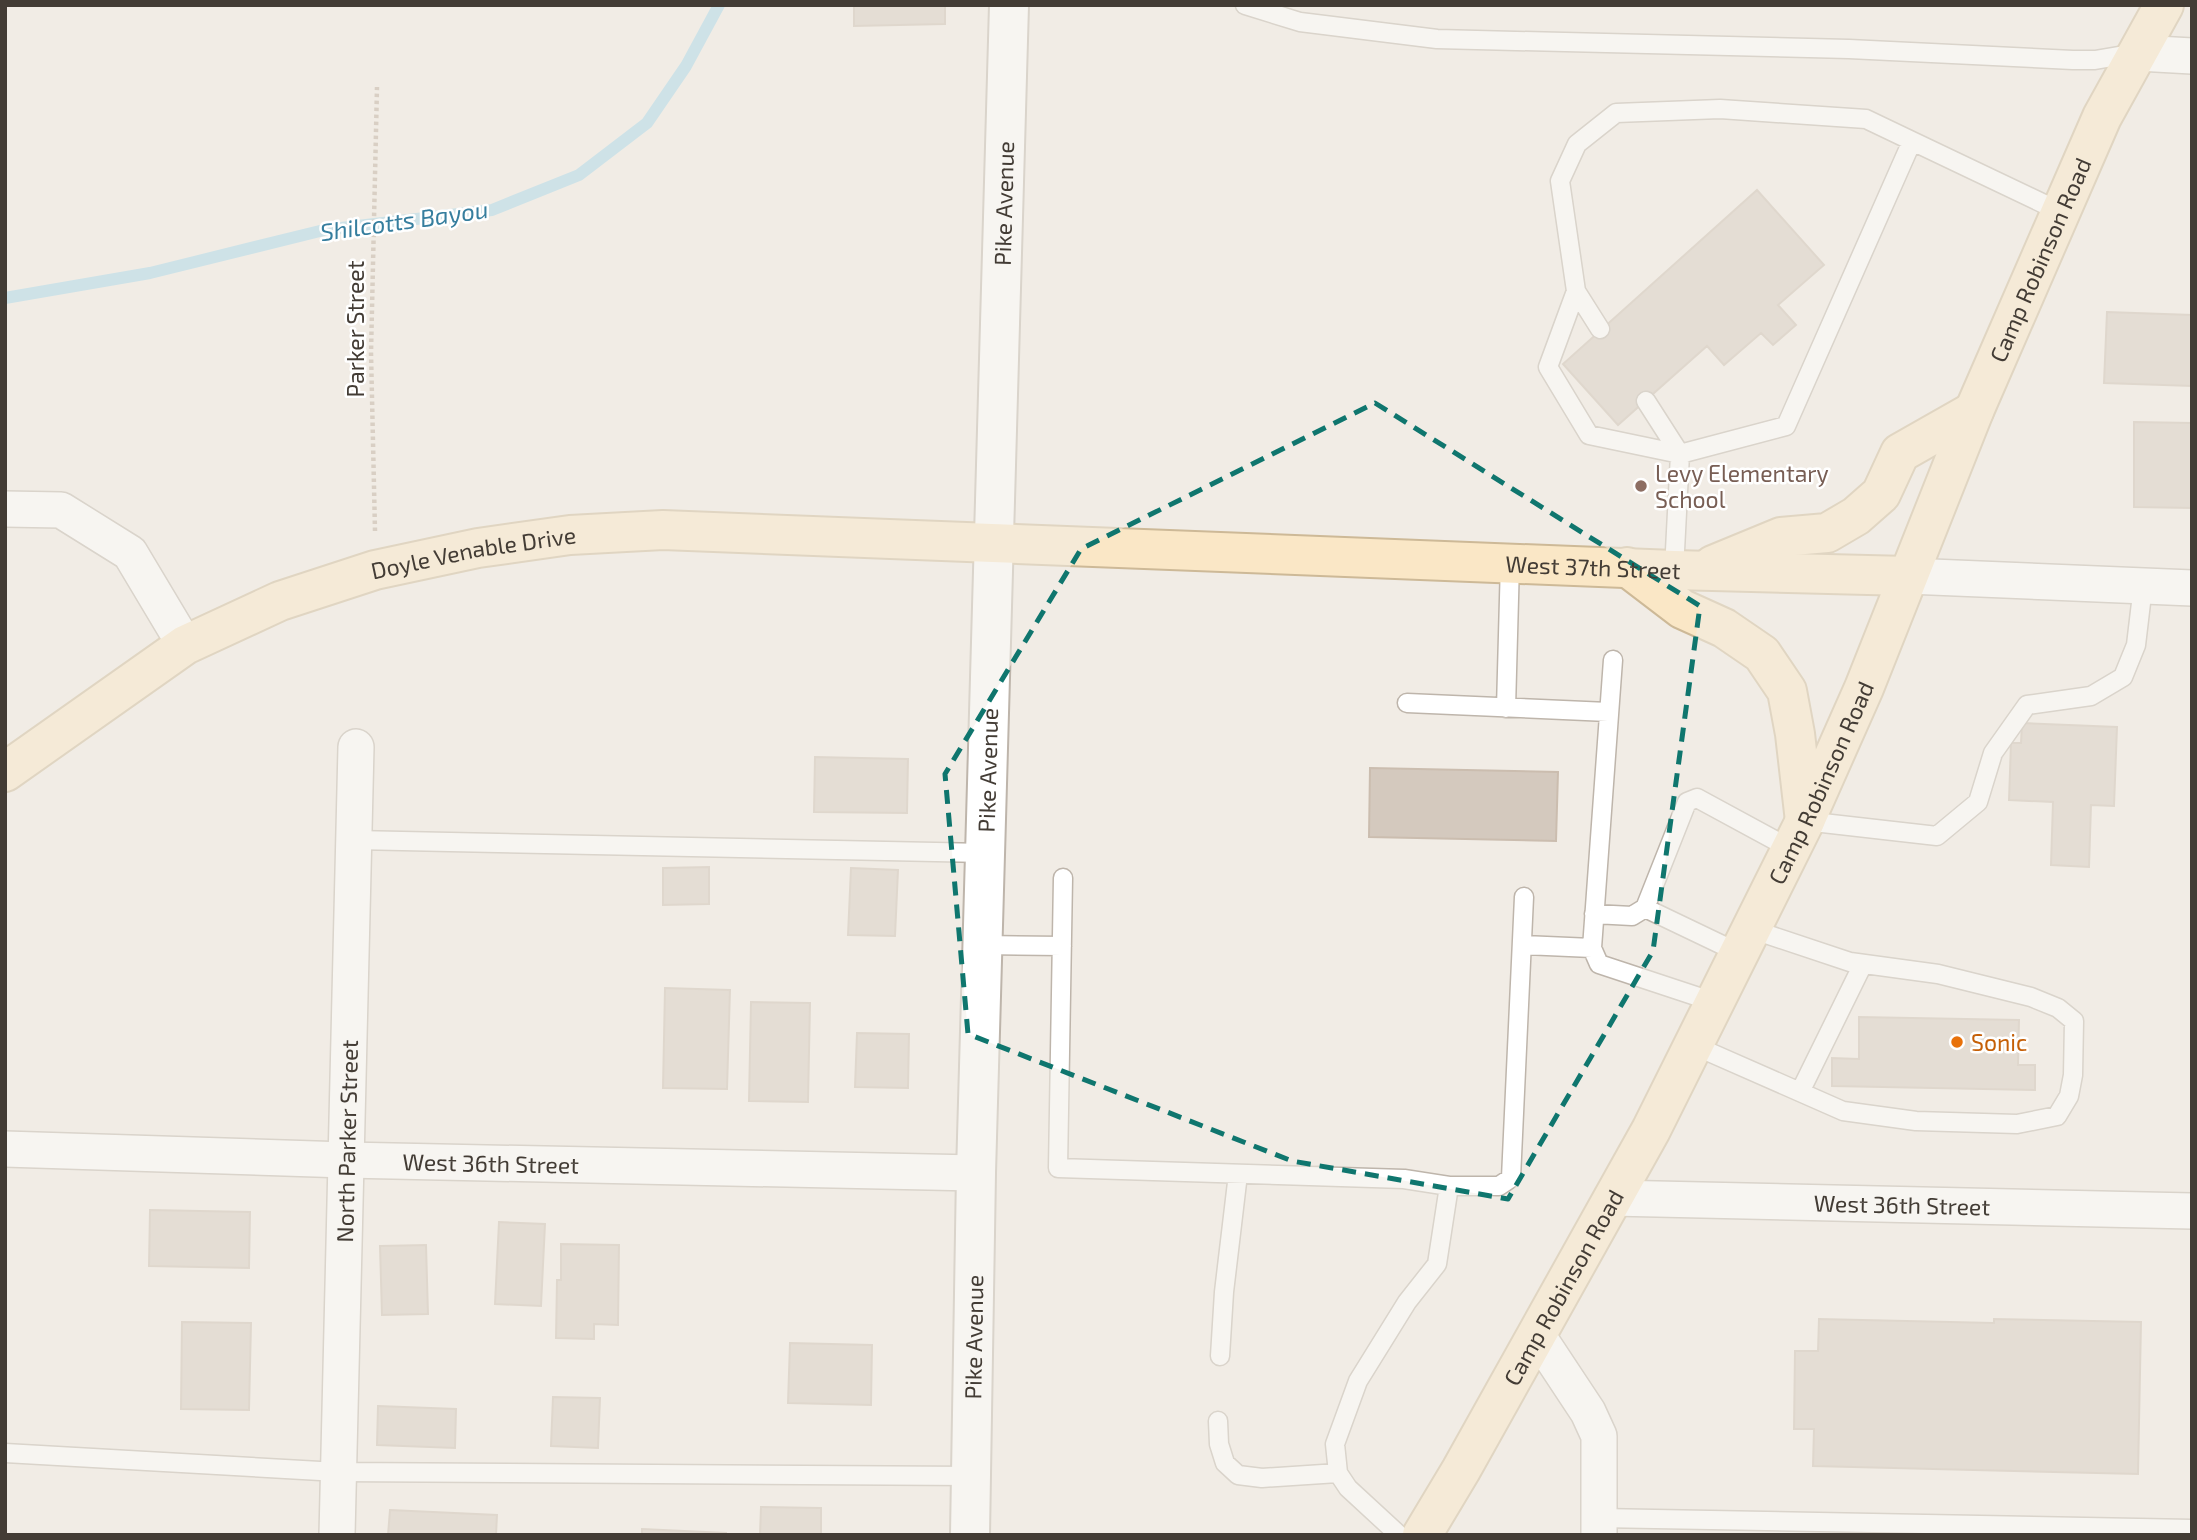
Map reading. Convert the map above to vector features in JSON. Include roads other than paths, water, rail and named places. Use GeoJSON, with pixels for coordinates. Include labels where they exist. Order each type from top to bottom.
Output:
{"type":"FeatureCollection","features":[{"type":"Feature","properties":{"kind":"main road","name":"Camp Robinson Road"},"geometry":{"type":"LineString","coordinates":[[1422,1535],[1651,1129],[1798,835],[1864,688],[1974,411],[2102,117],[2164,5]]}},
{"type":"Feature","properties":{"kind":"main road"},"geometry":{"type":"LineString","coordinates":[[1687,570],[1781,537],[1827,533],[1856,516],[1881,494],[1900,453],[1974,411]]}},
{"type":"Feature","properties":{"kind":"main road","name":"Doyle Venable Drive"},"geometry":{"type":"LineString","coordinates":[[5,772],[185,645],[280,601],[376,570],[478,548],[570,535],[663,530],[995,542]]}},
{"type":"Feature","properties":{"kind":"main road","name":"West 37th Street"},"geometry":{"type":"LineString","coordinates":[[995,542],[1687,570],[1908,576]]}},
{"type":"Feature","properties":{"kind":"main road"},"geometry":{"type":"LineString","coordinates":[[1627,567],[1682,609],[1724,628],[1762,654],[1787,691],[1795,734],[1798,835]]}},
{"type":"Feature","properties":{"kind":"street","name":"Pike Avenue"},"geometry":{"type":"LineString","coordinates":[[970,1535],[976,1173],[1009,5]]}},
{"type":"Feature","properties":{"kind":"street"},"geometry":{"type":"LineString","coordinates":[[2138,52],[2192,56]]}},
{"type":"Feature","properties":{"kind":"street"},"geometry":{"type":"LineString","coordinates":[[5,509],[61,510],[130,553],[185,645]]}},
{"type":"Feature","properties":{"kind":"street","name":"West 37th Street"},"geometry":{"type":"LineString","coordinates":[[1908,576],[2192,588]]}},
{"type":"Feature","properties":{"kind":"street","name":"North Parker Street"},"geometry":{"type":"LineString","coordinates":[[337,1535],[356,747]]}},
{"type":"Feature","properties":{"kind":"street","name":"West 36th Street"},"geometry":{"type":"LineString","coordinates":[[5,1149],[346,1160],[976,1173]]}},
{"type":"Feature","properties":{"kind":"street","name":"West 36th Street"},"geometry":{"type":"LineString","coordinates":[[1612,1198],[2192,1211]]}},
{"type":"Feature","properties":{"kind":"street"},"geometry":{"type":"LineString","coordinates":[[1537,1335],[1588,1412],[1599,1436],[1599,1526]]}},
{"type":"Feature","properties":{"kind":"lane"},"geometry":{"type":"LineString","coordinates":[[1245,5],[1300,22],[1437,39],[1849,49],[2073,60],[2095,60],[2138,52]]}},
{"type":"Feature","properties":{"kind":"lane"},"geometry":{"type":"LineString","coordinates":[[1600,329],[1576,291],[1560,181],[1577,144],[1616,113],[1720,109],[1866,119],[2061,212]]}},
{"type":"Feature","properties":{"kind":"lane"},"geometry":{"type":"LineString","coordinates":[[1576,291],[1548,367],[1589,435],[1680,454],[1786,426],[1912,141]]}},
{"type":"Feature","properties":{"kind":"lane"},"geometry":{"type":"LineString","coordinates":[[1646,401],[1680,454],[1687,570]]}},
{"type":"Feature","properties":{"kind":"lane"},"geometry":{"type":"LineString","coordinates":[[1506,708],[1510,562]]}},
{"type":"Feature","properties":{"kind":"lane"},"geometry":{"type":"LineString","coordinates":[[1594,914],[1632,916],[1645,908],[1687,802],[1698,798],[1798,835],[1937,836],[1978,802],[1993,753],[2027,705],[2091,696],[2123,677],[2136,645],[2143,586]]}},
{"type":"Feature","properties":{"kind":"lane"},"geometry":{"type":"LineString","coordinates":[[1613,660],[1592,948],[1599,964],[1714,1002]]}},
{"type":"Feature","properties":{"kind":"lane"},"geometry":{"type":"LineString","coordinates":[[1406,703],[1608,712]]}},
{"type":"Feature","properties":{"kind":"lane"},"geometry":{"type":"LineString","coordinates":[[354,840],[985,853]]}},
{"type":"Feature","properties":{"kind":"lane"},"geometry":{"type":"LineString","coordinates":[[1063,878],[1058,1168],[1404,1179],[1449,1186],[1499,1186],[1511,1178],[1524,897]]}},
{"type":"Feature","properties":{"kind":"lane"},"geometry":{"type":"LineString","coordinates":[[1645,908],[1745,941],[1850,962],[1938,974],[2031,997],[2057,1008],[2074,1021],[2073,1075],[2069,1096],[2057,1116],[2017,1124],[1916,1121],[1843,1111],[1693,1045]]}},
{"type":"Feature","properties":{"kind":"lane"},"geometry":{"type":"LineString","coordinates":[[982,945],[1062,946]]}},
{"type":"Feature","properties":{"kind":"lane"},"geometry":{"type":"LineString","coordinates":[[1521,945],[1592,948]]}},
{"type":"Feature","properties":{"kind":"lane"},"geometry":{"type":"LineString","coordinates":[[1800,1092],[1863,964]]}},
{"type":"Feature","properties":{"kind":"lane"},"geometry":{"type":"LineString","coordinates":[[1220,1356],[1224,1292],[1238,1174]]}},
{"type":"Feature","properties":{"kind":"lane"},"geometry":{"type":"LineString","coordinates":[[1399,1535],[1356,1496],[1338,1473],[1335,1444],[1359,1381],[1407,1302],[1437,1264],[1449,1186]]}},
{"type":"Feature","properties":{"kind":"lane"},"geometry":{"type":"LineString","coordinates":[[1218,1421],[1219,1444],[1225,1463],[1238,1475],[1262,1478],[1338,1473]]}},
{"type":"Feature","properties":{"kind":"lane"},"geometry":{"type":"LineString","coordinates":[[5,1453],[338,1472],[972,1476]]}},
{"type":"Feature","properties":{"kind":"lane"},"geometry":{"type":"LineString","coordinates":[[1599,1526],[2192,1529]]}},
{"type":"Feature","properties":{"kind":"waterway","name":"Shilcotts Bayou"},"geometry":{"type":"LineString","coordinates":[[5,298],[150,273],[324,230],[492,210],[579,175],[647,123],[686,66],[719,5]]}},
{"type":"Feature","properties":{"kind":"place","name":"Levy Elementary School"},"geometry":{"type":"Point","coordinates":[1641,486]}},
{"type":"Feature","properties":{"kind":"place","name":"Sonic"},"geometry":{"type":"Point","coordinates":[1957,1042]}}]}
